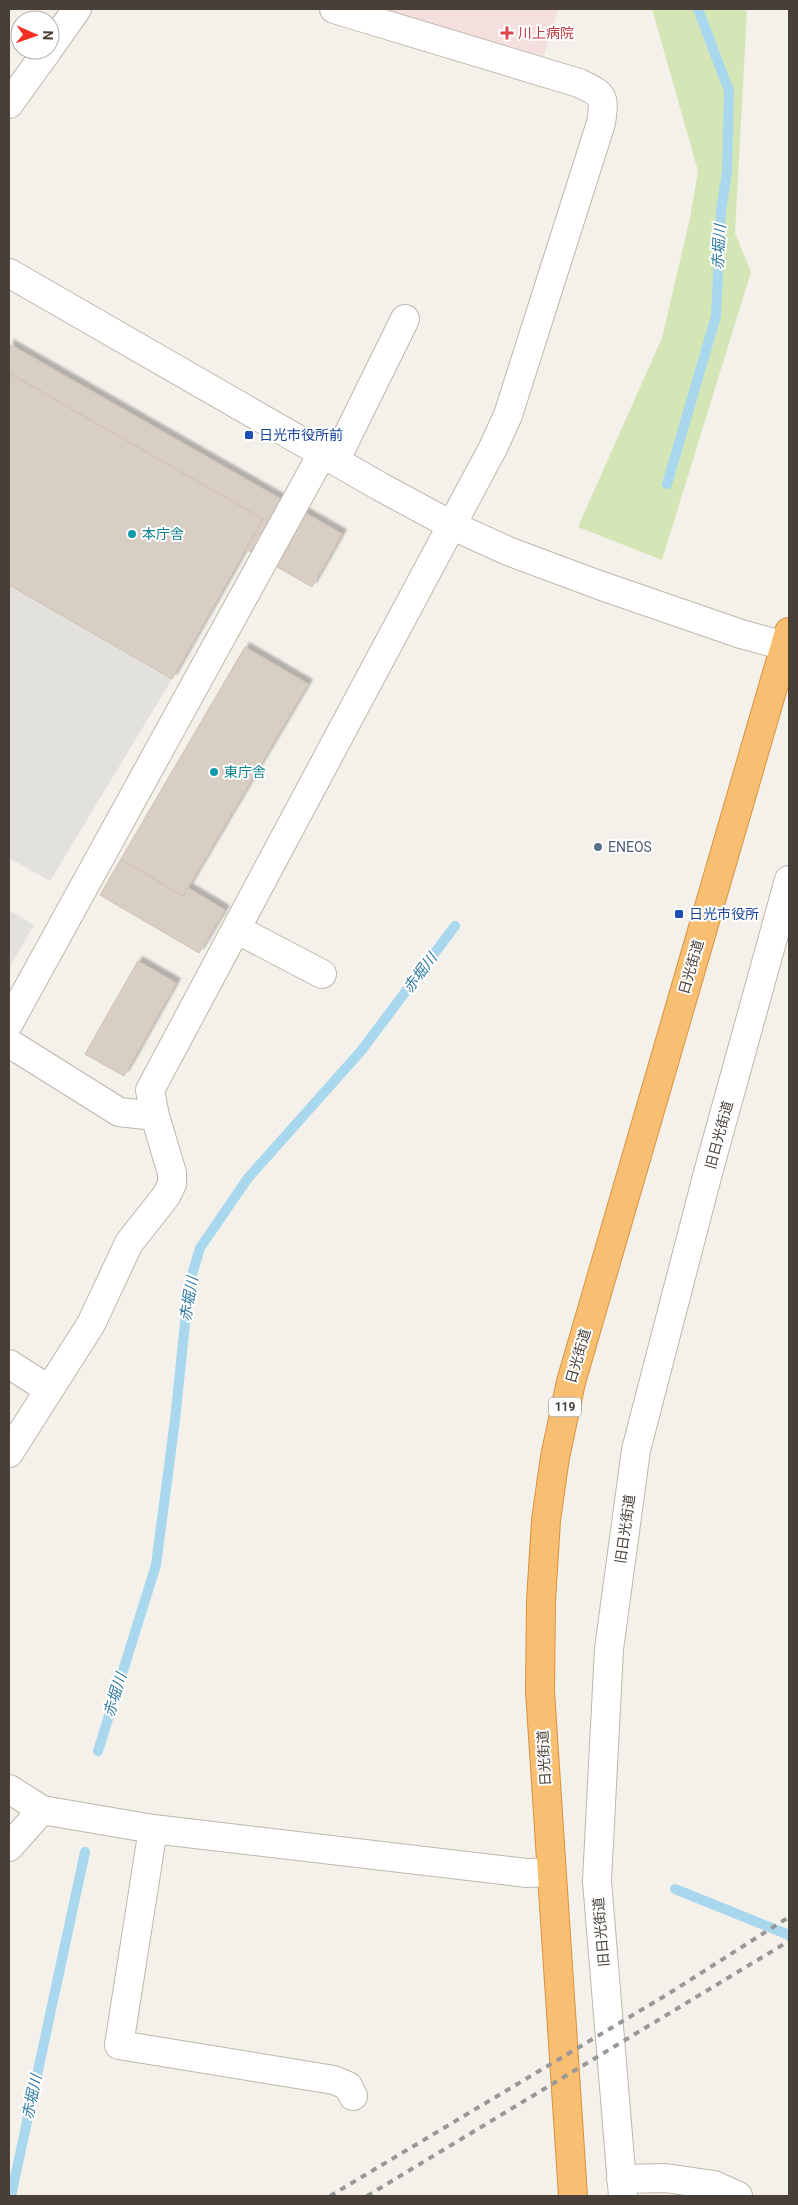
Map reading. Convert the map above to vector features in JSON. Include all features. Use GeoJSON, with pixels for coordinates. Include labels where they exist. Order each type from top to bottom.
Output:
{"type":"FeatureCollection","features":[{"type":"Feature","properties":{"kind":"highway","name":"日光街道"},"geometry":{"type":"LineString","coordinates":[[573,2196],[551,1872],[540,1673],[541,1601],[546,1529],[555,1457],[570,1382],[787,639]]}},
{"type":"Feature","properties":{"kind":"street"},"geometry":{"type":"LineString","coordinates":[[60,33],[77,9]]}},
{"type":"Feature","properties":{"kind":"street"},"geometry":{"type":"LineString","coordinates":[[9,1453],[90,1324],[128,1243],[166,1196],[172,1184],[172,1173],[155,1116],[150,1090],[453,526],[494,446],[508,415],[602,123],[604,102],[598,92],[578,83],[334,9]]}},
{"type":"Feature","properties":{"kind":"street"},"geometry":{"type":"LineString","coordinates":[[9,104],[41,60]]}},
{"type":"Feature","properties":{"kind":"street"},"geometry":{"type":"LineString","coordinates":[[9,273],[328,457],[453,526],[508,551],[741,634],[787,639]]}},
{"type":"Feature","properties":{"kind":"street"},"geometry":{"type":"LineString","coordinates":[[9,1023],[404,319]]}},
{"type":"Feature","properties":{"kind":"street","name":"旧日光街道"},"geometry":{"type":"LineString","coordinates":[[622,2187],[597,1881],[609,1649],[636,1450],[709,1169],[789,880]]}},
{"type":"Feature","properties":{"kind":"street"},"geometry":{"type":"LineString","coordinates":[[236,929],[322,974]]}},
{"type":"Feature","properties":{"kind":"street"},"geometry":{"type":"LineString","coordinates":[[9,1043],[119,1112],[155,1116]]}},
{"type":"Feature","properties":{"kind":"street"},"geometry":{"type":"LineString","coordinates":[[9,1364],[48,1389]]}},
{"type":"Feature","properties":{"kind":"street"},"geometry":{"type":"LineString","coordinates":[[9,1789],[42,1810],[152,1829],[527,1873],[551,1872]]}},
{"type":"Feature","properties":{"kind":"street"},"geometry":{"type":"LineString","coordinates":[[9,1847],[42,1810]]}},
{"type":"Feature","properties":{"kind":"street"},"geometry":{"type":"LineString","coordinates":[[152,1829],[119,2046],[334,2080],[348,2086],[353,2096]]}},
{"type":"Feature","properties":{"kind":"street"},"geometry":{"type":"LineString","coordinates":[[622,2187],[665,2178],[714,2185],[738,2196]]}},
{"type":"Feature","properties":{"kind":"shaded area","name":"川上病院"},"geometry":{"type":"Polygon","coordinates":[[[382,9],[558,9],[544,56],[382,9]]]}},
{"type":"Feature","properties":{"kind":"shaded area"},"geometry":{"type":"Polygon","coordinates":[[[9,585],[172,679],[50,881],[9,858],[9,585]]]}},
{"type":"Feature","properties":{"kind":"shaded area"},"geometry":{"type":"Polygon","coordinates":[[[9,910],[34,925],[9,968],[9,910]]]}},
{"type":"Feature","properties":{"kind":"green space"},"geometry":{"type":"Polygon","coordinates":[[[652,9],[730,9],[747,11],[735,233],[751,272],[662,560],[578,527],[662,338],[690,218],[698,171],[652,9]]]}},
{"type":"Feature","properties":{"kind":"building"},"geometry":{"type":"Polygon","coordinates":[[[9,344],[342,534],[312,587],[246,549],[263,519],[9,373],[9,344]]]}},
{"type":"Feature","properties":{"kind":"building","name":"本庁舎"},"geometry":{"type":"Polygon","coordinates":[[[9,373],[263,519],[172,679],[9,585],[9,373]]]}},
{"type":"Feature","properties":{"kind":"building","name":"東庁舎"},"geometry":{"type":"Polygon","coordinates":[[[245,647],[308,684],[183,896],[121,859],[245,647]]]}},
{"type":"Feature","properties":{"kind":"building"},"geometry":{"type":"Polygon","coordinates":[[[121,859],[183,896],[188,888],[225,910],[199,953],[100,895],[121,859]]]}},
{"type":"Feature","properties":{"kind":"building"},"geometry":{"type":"Polygon","coordinates":[[[138,961],[176,983],[124,1076],[85,1054],[138,961]]]}},
{"type":"Feature","properties":{"kind":"waterway","name":"赤堀川"},"geometry":{"type":"LineString","coordinates":[[667,484],[716,316],[721,211],[727,171],[729,91],[698,9]]}},
{"type":"Feature","properties":{"kind":"waterway","name":"赤堀川"},"geometry":{"type":"LineString","coordinates":[[98,1751],[156,1565],[175,1420],[189,1285],[200,1248],[248,1178],[361,1051],[455,926]]}},
{"type":"Feature","properties":{"kind":"waterway","name":"赤堀川"},"geometry":{"type":"LineString","coordinates":[[11,2196],[85,1852]]}},
{"type":"Feature","properties":{"kind":"waterway"},"geometry":{"type":"LineString","coordinates":[[675,1889],[789,1935]]}},
{"type":"Feature","properties":{"kind":"railway"},"geometry":{"type":"LineString","coordinates":[[330,2196],[668,1994],[789,1917]]}},
{"type":"Feature","properties":{"kind":"railway"},"geometry":{"type":"LineString","coordinates":[[367,2196],[789,1941]]}},
{"type":"Feature","properties":{"kind":"place","name":"川上病院"},"geometry":{"type":"Point","coordinates":[507,33]}},
{"type":"Feature","properties":{"kind":"place","name":"日光市役所前"},"geometry":{"type":"Point","coordinates":[249,435]}},
{"type":"Feature","properties":{"kind":"place","name":"本庁舎"},"geometry":{"type":"Point","coordinates":[132,534]}},
{"type":"Feature","properties":{"kind":"place","name":"東庁舎"},"geometry":{"type":"Point","coordinates":[214,772]}},
{"type":"Feature","properties":{"kind":"place","name":"ENEOS"},"geometry":{"type":"Point","coordinates":[598,847]}},
{"type":"Feature","properties":{"kind":"place","name":"日光市役所"},"geometry":{"type":"Point","coordinates":[679,914]}}]}
